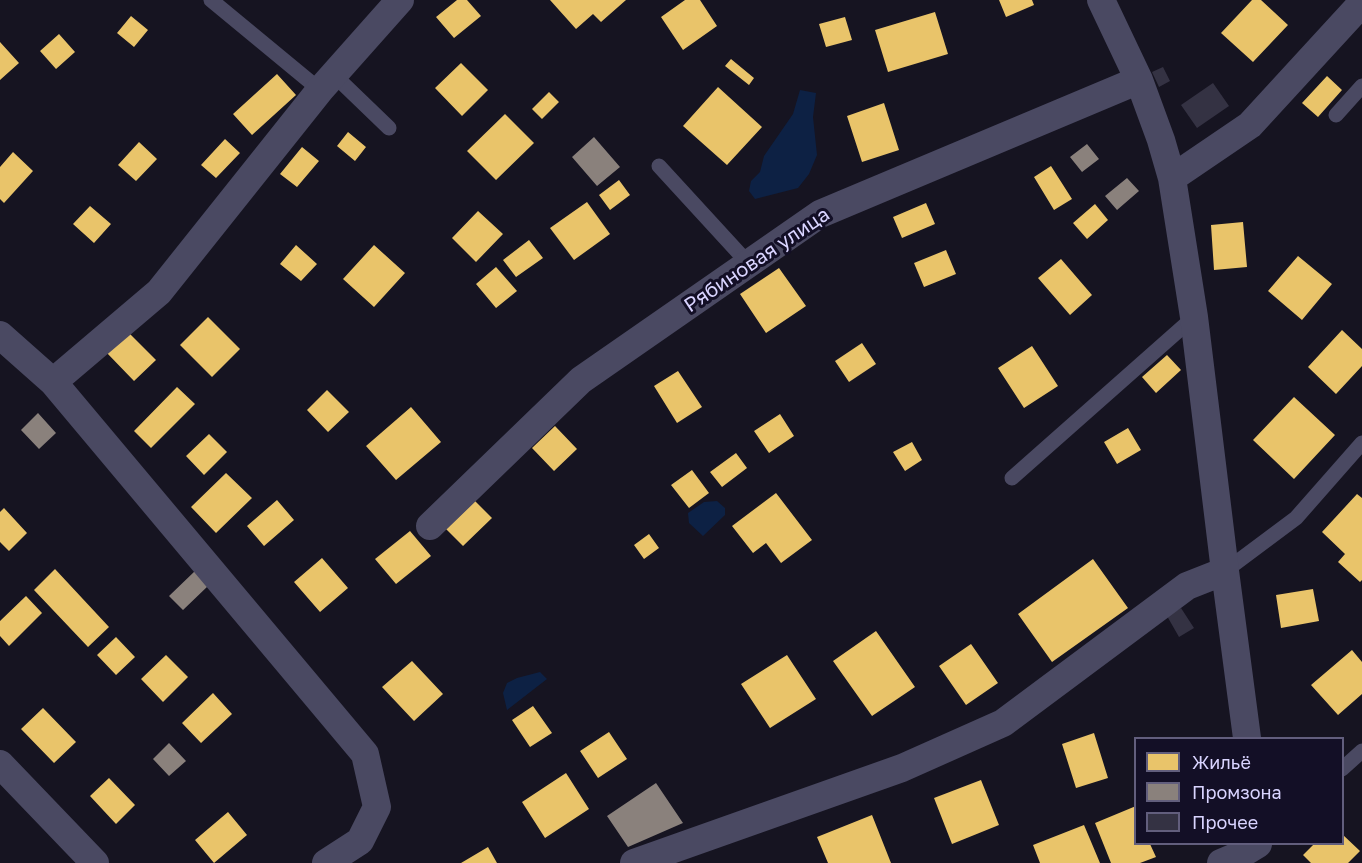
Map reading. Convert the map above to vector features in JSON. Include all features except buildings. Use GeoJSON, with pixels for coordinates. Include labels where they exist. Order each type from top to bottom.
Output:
{"type":"FeatureCollection","features":[{"type":"Feature","properties":{"kind":"street"},"geometry":{"type":"LineString","coordinates":[[52,382],[159,292],[327,82],[400,0]]}},
{"type":"Feature","properties":{"kind":"street"},"geometry":{"type":"LineString","coordinates":[[1101,0],[1139,80],[1172,178],[1194,317],[1224,571],[1247,737]]}},
{"type":"Feature","properties":{"kind":"street"},"geometry":{"type":"LineString","coordinates":[[1172,178],[1250,125],[1362,3]]}},
{"type":"Feature","properties":{"kind":"street","name":"Рябиновая улица"},"geometry":{"type":"LineString","coordinates":[[430,526],[581,380],[820,214],[1139,80]]}},
{"type":"Feature","properties":{"kind":"street"},"geometry":{"type":"LineString","coordinates":[[0,335],[52,382],[364,754],[377,807],[360,841],[326,863]]}},
{"type":"Feature","properties":{"kind":"street"},"geometry":{"type":"LineString","coordinates":[[634,863],[902,768],[1003,723],[1187,586],[1224,571]]}},
{"type":"Feature","properties":{"kind":"street"},"geometry":{"type":"LineString","coordinates":[[0,764],[95,863]]}},
{"type":"Feature","properties":{"kind":"street"},"geometry":{"type":"LineString","coordinates":[[1221,863],[1257,845]]}},
{"type":"Feature","properties":{"kind":"street"},"geometry":{"type":"LineString","coordinates":[[1261,845],[1270,863]]}},
{"type":"Feature","properties":{"kind":"lane"},"geometry":{"type":"LineString","coordinates":[[211,0],[389,128]]}},
{"type":"Feature","properties":{"kind":"lane"},"geometry":{"type":"LineString","coordinates":[[1336,115],[1362,86]]}},
{"type":"Feature","properties":{"kind":"lane"},"geometry":{"type":"LineString","coordinates":[[659,166],[748,263]]}},
{"type":"Feature","properties":{"kind":"lane"},"geometry":{"type":"LineString","coordinates":[[1012,478],[1194,317]]}},
{"type":"Feature","properties":{"kind":"lane"},"geometry":{"type":"LineString","coordinates":[[1224,571],[1296,519],[1362,443]]}},
{"type":"Feature","properties":{"kind":"lane"},"geometry":{"type":"LineString","coordinates":[[1344,767],[1362,751]]}},
{"type":"Feature","properties":{"kind":"water"},"geometry":{"type":"Polygon","coordinates":[[[800,90],[816,93],[813,117],[817,155],[809,174],[798,188],[755,199],[749,191],[751,181],[760,172],[764,156],[793,114],[800,90]]]}},
{"type":"Feature","properties":{"kind":"water"},"geometry":{"type":"Polygon","coordinates":[[[717,501],[725,508],[725,515],[703,536],[689,523],[688,513],[704,502],[717,501]]]}},
{"type":"Feature","properties":{"kind":"water"},"geometry":{"type":"Polygon","coordinates":[[[540,672],[547,679],[507,710],[503,693],[507,683],[540,672]]]}}]}
